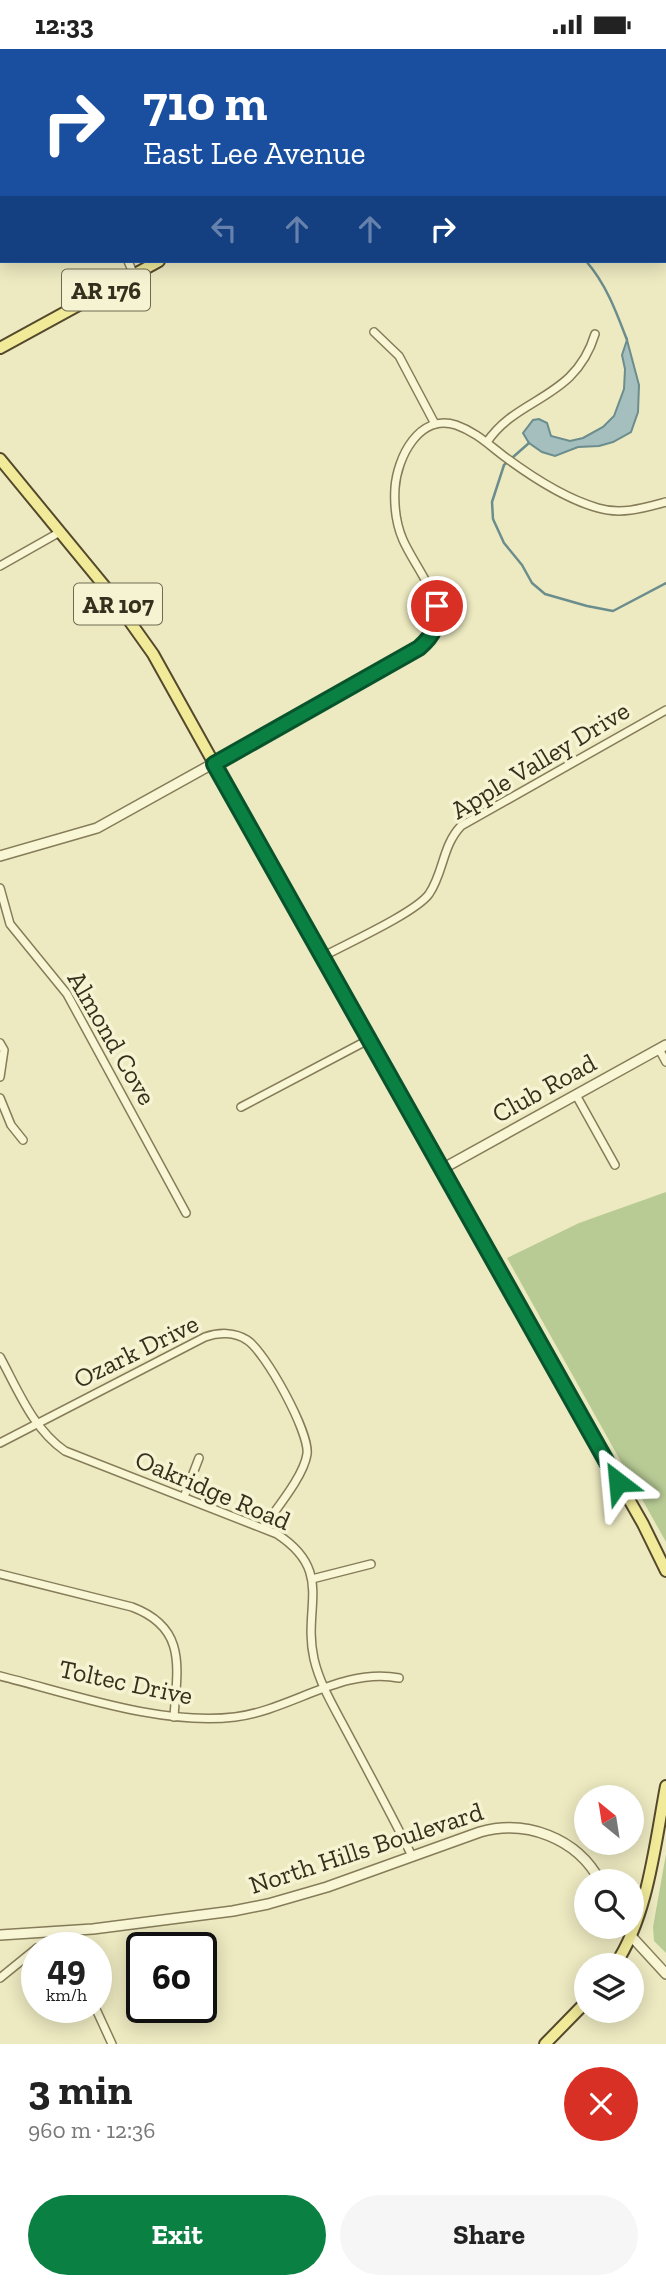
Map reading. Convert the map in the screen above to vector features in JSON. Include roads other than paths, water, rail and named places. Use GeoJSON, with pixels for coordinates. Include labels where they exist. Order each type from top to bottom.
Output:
{"type":"FeatureCollection","features":[{"type":"Feature","properties":{"kind":"main road","name":"AR 176"},"geometry":{"type":"LineString","coordinates":[[0,348],[155,263]]}},
{"type":"Feature","properties":{"kind":"main road","name":"AR 107"},"geometry":{"type":"LineString","coordinates":[[0,459],[136,629],[643,1524],[666,1571]]}},
{"type":"Feature","properties":{"kind":"main road"},"geometry":{"type":"LineString","coordinates":[[644,1892],[666,1786]]}},
{"type":"Feature","properties":{"kind":"main road"},"geometry":{"type":"LineString","coordinates":[[545,2044],[574,2014]]}},
{"type":"Feature","properties":{"kind":"street"},"geometry":{"type":"LineString","coordinates":[[129,263],[134,275]]}},
{"type":"Feature","properties":{"kind":"street"},"geometry":{"type":"LineString","coordinates":[[374,332],[399,356],[435,424]]}},
{"type":"Feature","properties":{"kind":"street"},"geometry":{"type":"LineString","coordinates":[[487,442],[503,424],[556,390],[574,373],[588,353],[595,334]]}},
{"type":"Feature","properties":{"kind":"street"},"geometry":{"type":"LineString","coordinates":[[0,856],[97,828],[419,648],[432,636],[438,621],[437,606],[400,531],[395,488],[401,458],[412,440],[435,424],[454,424],[487,442],[517,466],[598,508],[626,511],[666,502]]}},
{"type":"Feature","properties":{"kind":"street"},"geometry":{"type":"LineString","coordinates":[[0,566],[60,533]]}},
{"type":"Feature","properties":{"kind":"street","name":"Apple Valley Drive"},"geometry":{"type":"LineString","coordinates":[[322,957],[423,900],[438,877],[448,843],[461,826],[666,710]]}},
{"type":"Feature","properties":{"kind":"street","name":"Almond Cove"},"geometry":{"type":"LineString","coordinates":[[0,888],[10,924],[66,994],[186,1213]]}},
{"type":"Feature","properties":{"kind":"street"},"geometry":{"type":"LineString","coordinates":[[241,1107],[368,1040]]}},
{"type":"Feature","properties":{"kind":"street"},"geometry":{"type":"LineString","coordinates":[[0,1043],[5,1050],[0,1077]]}},
{"type":"Feature","properties":{"kind":"street"},"geometry":{"type":"LineString","coordinates":[[662,1047],[666,1062]]}},
{"type":"Feature","properties":{"kind":"street","name":"Club Road"},"geometry":{"type":"LineString","coordinates":[[442,1169],[662,1047]]}},
{"type":"Feature","properties":{"kind":"street"},"geometry":{"type":"LineString","coordinates":[[576,1095],[615,1165]]}},
{"type":"Feature","properties":{"kind":"street"},"geometry":{"type":"LineString","coordinates":[[0,1098],[11,1125],[23,1140]]}},
{"type":"Feature","properties":{"kind":"street","name":"Ozark Drive"},"geometry":{"type":"LineString","coordinates":[[0,1443],[205,1337],[230,1333],[243,1337],[260,1351],[304,1431],[307,1446],[304,1466],[263,1528]]}},
{"type":"Feature","properties":{"kind":"street","name":"Oakridge Road"},"geometry":{"type":"LineString","coordinates":[[0,1357],[37,1424],[50,1440],[65,1451],[277,1534],[292,1545],[313,1579]]}},
{"type":"Feature","properties":{"kind":"street"},"geometry":{"type":"LineString","coordinates":[[184,1497],[199,1458]]}},
{"type":"Feature","properties":{"kind":"street"},"geometry":{"type":"LineString","coordinates":[[371,1564],[313,1579],[311,1637],[314,1658],[324,1688],[412,1856]]}},
{"type":"Feature","properties":{"kind":"street"},"geometry":{"type":"LineString","coordinates":[[0,1574],[132,1607],[159,1622],[169,1633],[178,1662],[174,1717]]}},
{"type":"Feature","properties":{"kind":"street","name":"Toltec Drive"},"geometry":{"type":"LineString","coordinates":[[0,1676],[148,1713],[207,1719],[239,1716],[279,1707],[324,1688],[372,1676],[399,1678]]}},
{"type":"Feature","properties":{"kind":"street","name":"North Hills Boulevard"},"geometry":{"type":"LineString","coordinates":[[0,1935],[71,1931],[184,1918],[268,1904],[327,1887],[489,1829],[519,1827],[549,1835],[565,1843],[582,1857],[591,1869]]}},
{"type":"Feature","properties":{"kind":"street"},"geometry":{"type":"LineString","coordinates":[[634,1939],[666,1974]]}},
{"type":"Feature","properties":{"kind":"street"},"geometry":{"type":"LineString","coordinates":[[0,1978],[21,1959]]}},
{"type":"Feature","properties":{"kind":"street"},"geometry":{"type":"LineString","coordinates":[[102,2023],[112,2044]]}},
{"type":"Feature","properties":{"kind":"water"},"geometry":{"type":"Polygon","coordinates":[[[627,340],[639,385],[638,412],[631,432],[613,442],[578,447],[555,456],[542,452],[529,443],[523,433],[533,420],[539,419],[547,423],[551,436],[570,441],[583,438],[603,427],[614,416],[624,389],[625,369],[622,355],[627,340]]]}},
{"type":"Feature","properties":{"kind":"waterway"},"geometry":{"type":"LineString","coordinates":[[588,263],[605,288],[627,340]]}},
{"type":"Feature","properties":{"kind":"waterway"},"geometry":{"type":"LineString","coordinates":[[529,443],[504,465],[492,502],[493,519],[504,543],[522,565],[532,583],[545,594],[613,611],[666,583]]}}]}
